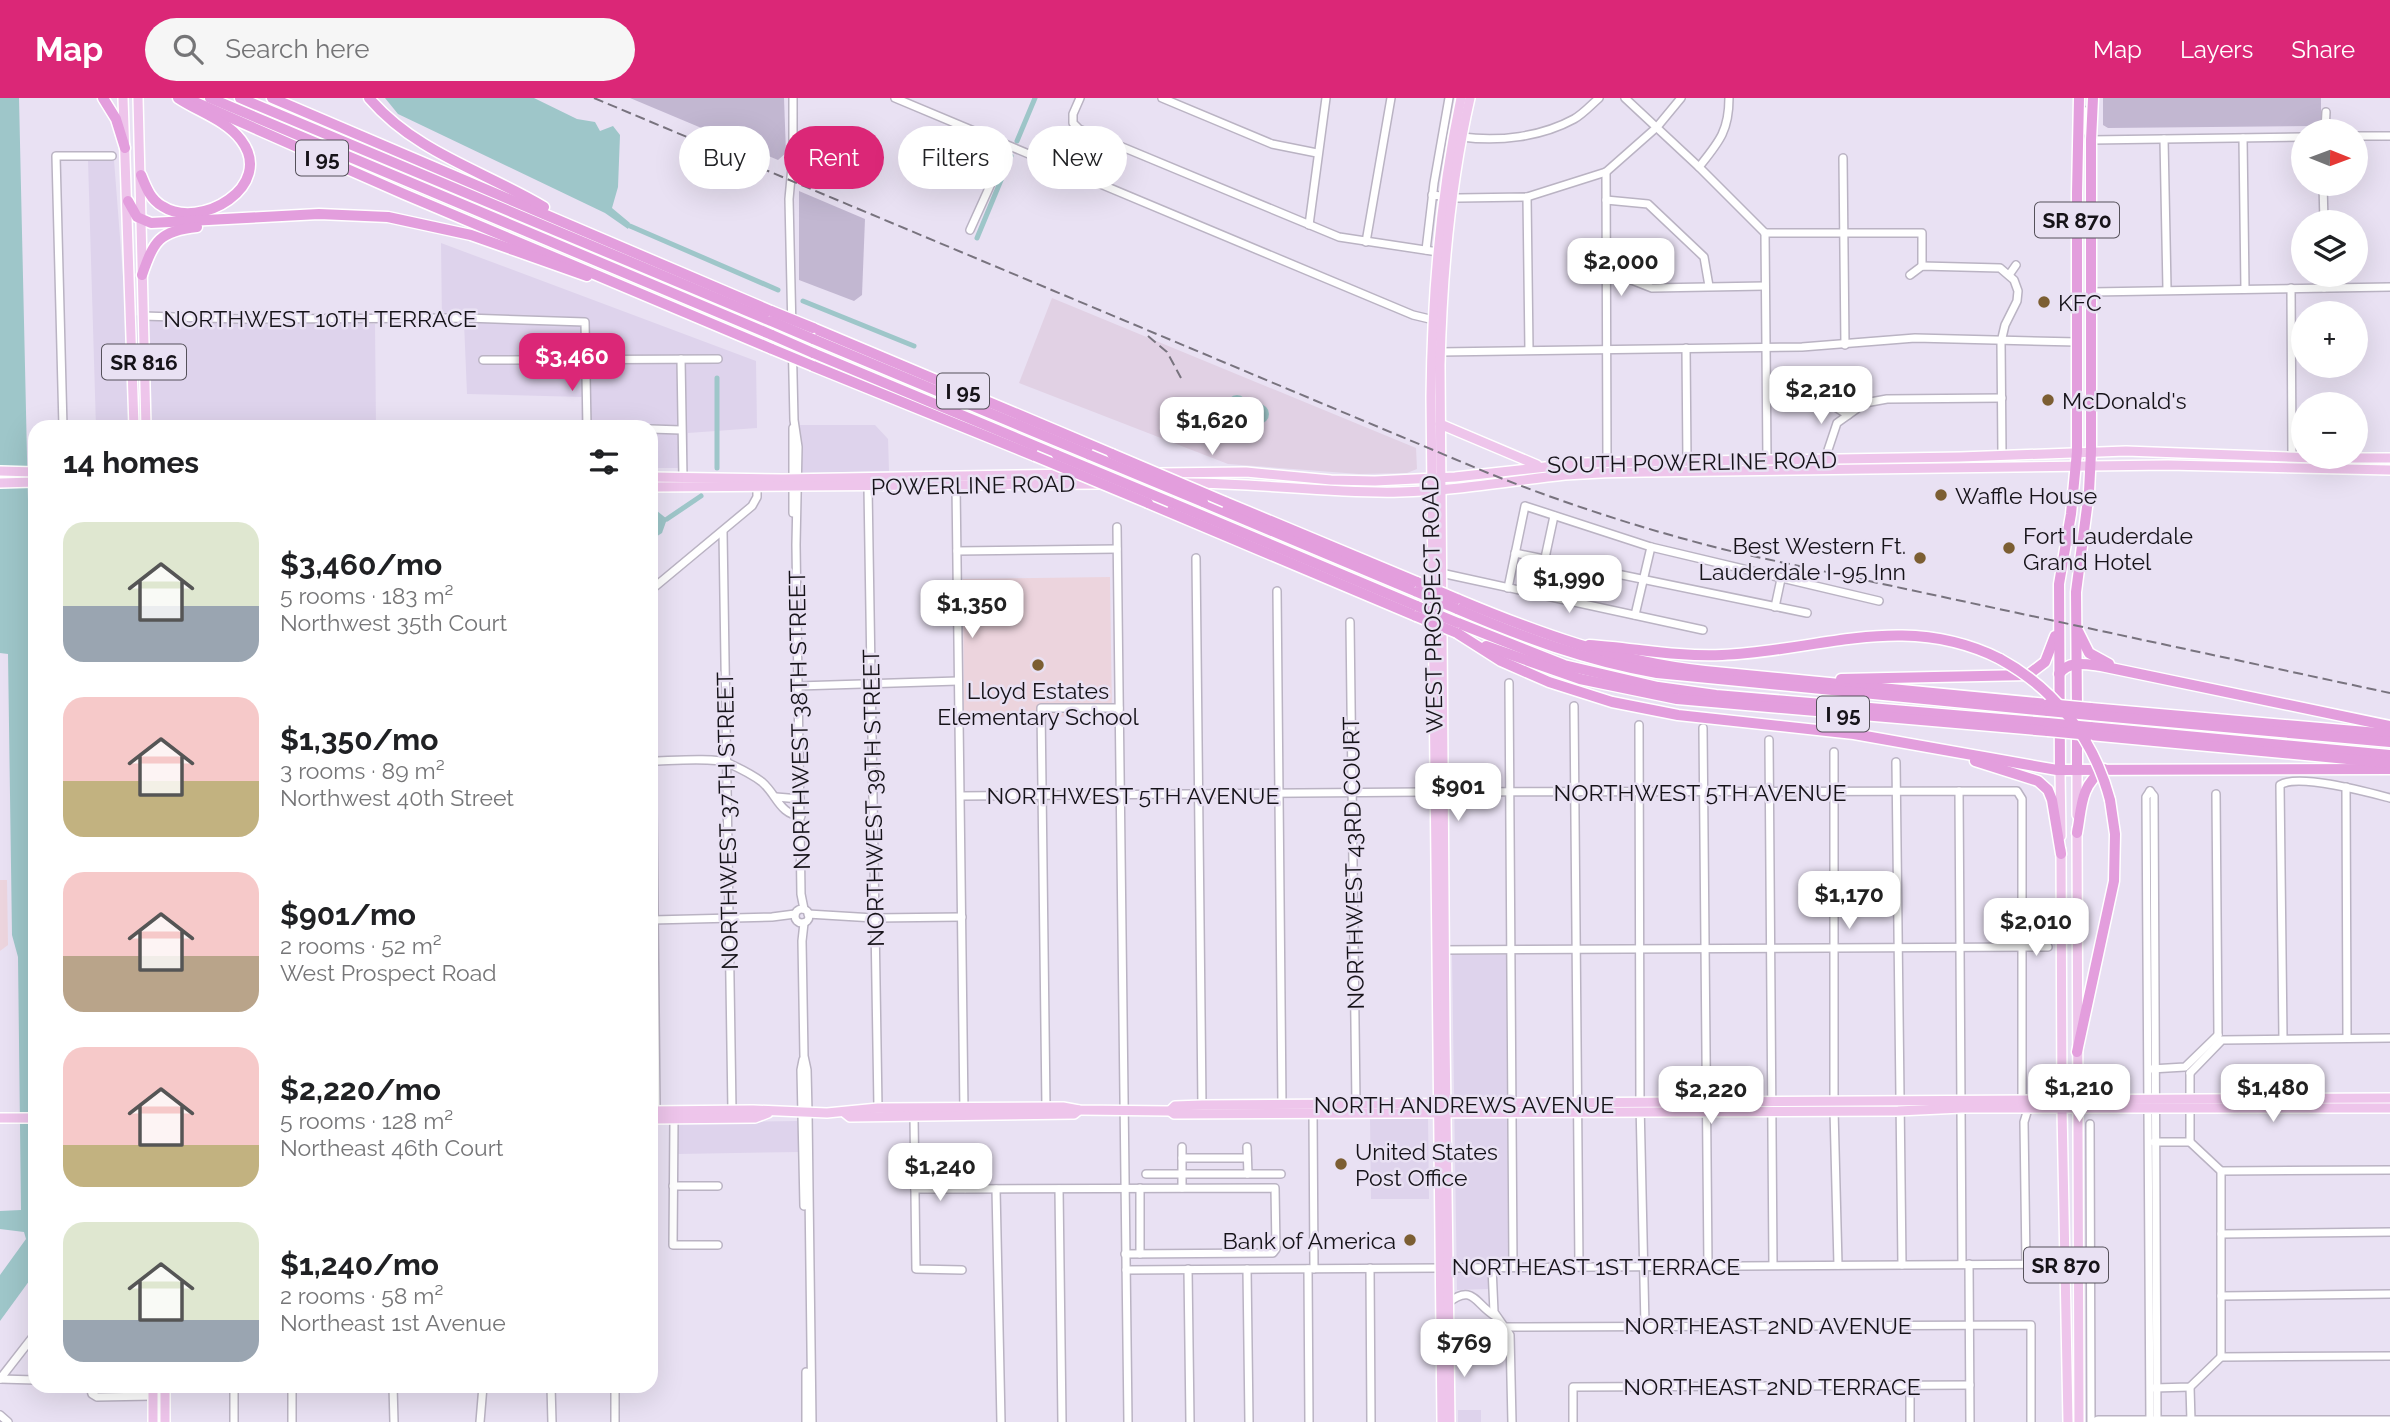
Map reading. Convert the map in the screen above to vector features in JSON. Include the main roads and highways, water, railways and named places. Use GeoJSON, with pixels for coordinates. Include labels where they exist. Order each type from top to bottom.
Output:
{"type":"FeatureCollection","features":[{"type":"Feature","properties":{"kind":"highway"},"geometry":{"type":"LineString","coordinates":[[103,98],[116,119],[125,148]]}},
{"type":"Feature","properties":{"kind":"highway"},"geometry":{"type":"LineString","coordinates":[[141,175],[148,192],[158,204],[180,212],[203,210],[224,203],[237,194],[247,180],[250,159],[240,139],[224,124],[178,98]]}},
{"type":"Feature","properties":{"kind":"highway","name":"I 95"},"geometry":{"type":"LineString","coordinates":[[186,98],[772,349],[1417,611],[1516,658],[1562,674],[1657,696],[1715,704],[2048,727],[2390,763]]}},
{"type":"Feature","properties":{"kind":"highway"},"geometry":{"type":"LineString","coordinates":[[209,98],[1170,502],[1417,611]]}},
{"type":"Feature","properties":{"kind":"highway"},"geometry":{"type":"LineString","coordinates":[[240,98],[771,316]]}},
{"type":"Feature","properties":{"kind":"highway","name":"I 95"},"geometry":{"type":"LineString","coordinates":[[272,98],[581,228],[771,316],[1112,454],[1417,587]]}},
{"type":"Feature","properties":{"kind":"highway"},"geometry":{"type":"LineString","coordinates":[[369,98],[391,121],[423,145],[517,191],[581,228]]}},
{"type":"Feature","properties":{"kind":"highway","name":"SR 870"},"geometry":{"type":"LineString","coordinates":[[2060,770],[2060,576],[2071,514],[2077,452],[2078,157],[2081,98]]}},
{"type":"Feature","properties":{"kind":"highway","name":"SR 870"},"geometry":{"type":"LineString","coordinates":[[2077,770],[2077,570],[2091,466],[2093,98]]}},
{"type":"Feature","properties":{"kind":"highway"},"geometry":{"type":"LineString","coordinates":[[392,149],[460,190]]}},
{"type":"Feature","properties":{"kind":"highway"},"geometry":{"type":"LineString","coordinates":[[2078,157],[2086,162],[2086,200],[2091,242]]}},
{"type":"Feature","properties":{"kind":"highway"},"geometry":{"type":"LineString","coordinates":[[128,201],[142,220],[155,223],[339,214],[412,221],[490,240],[572,272],[618,284]]}},
{"type":"Feature","properties":{"kind":"highway"},"geometry":{"type":"LineString","coordinates":[[142,275],[152,250],[166,234],[181,228],[242,219]]}},
{"type":"Feature","properties":{"kind":"highway"},"geometry":{"type":"LineString","coordinates":[[520,243],[605,264]]}},
{"type":"Feature","properties":{"kind":"highway"},"geometry":{"type":"LineString","coordinates":[[813,333],[1090,455],[1417,587],[1562,650],[1619,666],[1657,673],[2048,707]]}},
{"type":"Feature","properties":{"kind":"highway","name":"I 95"},"geometry":{"type":"LineString","coordinates":[[1457,604],[1574,645],[1611,656],[1658,665],[2090,711],[2390,734]]}},
{"type":"Feature","properties":{"kind":"highway"},"geometry":{"type":"LineString","coordinates":[[2075,625],[2089,653],[2119,669]]}},
{"type":"Feature","properties":{"kind":"highway"},"geometry":{"type":"LineString","coordinates":[[1801,680],[2023,676],[2034,672],[2045,662],[2058,626]]}},
{"type":"Feature","properties":{"kind":"highway"},"geometry":{"type":"LineString","coordinates":[[1457,628],[1501,661],[1528,674],[1619,704],[1678,715],[1854,734],[2060,770],[2390,769]]}},
{"type":"Feature","properties":{"kind":"highway"},"geometry":{"type":"LineString","coordinates":[[1574,645],[1722,656],[1871,636],[1910,635],[1958,643],[2000,659],[2035,682],[2071,719],[2093,754],[2110,800],[2115,834],[2114,881],[2077,1052]]}},
{"type":"Feature","properties":{"kind":"highway"},"geometry":{"type":"LineString","coordinates":[[2059,674],[2067,666],[2076,664],[2119,669],[2390,726]]}},
{"type":"Feature","properties":{"kind":"highway"},"geometry":{"type":"LineString","coordinates":[[2090,711],[2390,742]]}},
{"type":"Feature","properties":{"kind":"highway"},"geometry":{"type":"LineString","coordinates":[[2090,731],[2390,754]]}},
{"type":"Feature","properties":{"kind":"highway"},"geometry":{"type":"LineString","coordinates":[[1948,752],[2038,780],[2048,790],[2052,800],[2061,855]]}},
{"type":"Feature","properties":{"kind":"highway"},"geometry":{"type":"LineString","coordinates":[[2077,833],[2087,786],[2105,769]]}},
{"type":"Feature","properties":{"kind":"main road","name":"SR 816"},"geometry":{"type":"LineString","coordinates":[[123,98],[134,420]]}},
{"type":"Feature","properties":{"kind":"main road","name":"SR 816"},"geometry":{"type":"LineString","coordinates":[[138,98],[146,420]]}},
{"type":"Feature","properties":{"kind":"main road","name":"WEST PROSPECT ROAD"},"geometry":{"type":"LineString","coordinates":[[1436,478],[1440,424],[1437,321],[1448,197],[1461,98]]}},
{"type":"Feature","properties":{"kind":"main road","name":"WEST PROSPECT ROAD"},"geometry":{"type":"LineString","coordinates":[[1443,1267],[1436,490],[1438,252],[1470,98]]}},
{"type":"Feature","properties":{"kind":"main road"},"geometry":{"type":"LineString","coordinates":[[130,300],[143,316]]}},
{"type":"Feature","properties":{"kind":"main road"},"geometry":{"type":"LineString","coordinates":[[1440,424],[1539,466]]}},
{"type":"Feature","properties":{"kind":"main road","name":"SOUTH POWERLINE ROAD"},"geometry":{"type":"LineString","coordinates":[[1295,488],[1355,493],[1436,490],[1566,475],[1675,471],[1702,461],[2147,451],[2291,457]]}},
{"type":"Feature","properties":{"kind":"main road"},"geometry":{"type":"LineString","coordinates":[[1822,470],[1825,458]]}},
{"type":"Feature","properties":{"kind":"main road"},"geometry":{"type":"LineString","coordinates":[[2281,468],[2291,458]]}},
{"type":"Feature","properties":{"kind":"main road","name":"SOUTH POWERLINE ROAD"},"geometry":{"type":"LineString","coordinates":[[2368,458],[2390,458]]}},
{"type":"Feature","properties":{"kind":"main road","name":"SOUTH POWERLINE ROAD"},"geometry":{"type":"LineString","coordinates":[[995,476],[1234,472],[1340,480],[1436,478],[1539,466],[1607,462],[1822,470],[2186,465],[2291,468]]}},
{"type":"Feature","properties":{"kind":"main road","name":"SOUTH POWERLINE ROAD"},"geometry":{"type":"LineString","coordinates":[[2301,469],[2390,470]]}},
{"type":"Feature","properties":{"kind":"main road"},"geometry":{"type":"LineString","coordinates":[[0,471],[28,472]]}},
{"type":"Feature","properties":{"kind":"main road"},"geometry":{"type":"LineString","coordinates":[[1204,482],[1221,479],[1234,472]]}},
{"type":"Feature","properties":{"kind":"main road"},"geometry":{"type":"LineString","coordinates":[[927,486],[941,481],[945,476]]}},
{"type":"Feature","properties":{"kind":"main road","name":"POWERLINE ROAD"},"geometry":{"type":"LineString","coordinates":[[658,487],[757,487],[945,476],[995,476]]}},
{"type":"Feature","properties":{"kind":"main road"},"geometry":{"type":"LineString","coordinates":[[956,485],[978,476]]}},
{"type":"Feature","properties":{"kind":"main road","name":"POWERLINE ROAD"},"geometry":{"type":"LineString","coordinates":[[658,477],[869,487],[1204,482],[1295,488]]}},
{"type":"Feature","properties":{"kind":"main road"},"geometry":{"type":"LineString","coordinates":[[0,483],[28,482]]}},
{"type":"Feature","properties":{"kind":"main road","name":"WEST PROSPECT ROAD"},"geometry":{"type":"LineString","coordinates":[[1436,490],[1441,573],[1438,792]]}},
{"type":"Feature","properties":{"kind":"main road","name":"SR 870"},"geometry":{"type":"LineString","coordinates":[[2060,770],[2068,1422]]}},
{"type":"Feature","properties":{"kind":"main road","name":"SR 870"},"geometry":{"type":"LineString","coordinates":[[2077,770],[2079,1422]]}},
{"type":"Feature","properties":{"kind":"main road","name":"NORTH ANDREWS AVENUE"},"geometry":{"type":"LineString","coordinates":[[2190,1104],[2390,1098]]}},
{"type":"Feature","properties":{"kind":"main road"},"geometry":{"type":"LineString","coordinates":[[1273,1112],[1282,1104]]}},
{"type":"Feature","properties":{"kind":"main road","name":"NORTH ANDREWS AVENUE"},"geometry":{"type":"LineString","coordinates":[[1170,1111],[1175,1106],[1282,1104],[1441,1108]]}},
{"type":"Feature","properties":{"kind":"main road","name":"NORTH ANDREWS AVENUE"},"geometry":{"type":"LineString","coordinates":[[845,1113],[850,1117],[914,1117],[1046,1107],[1170,1111],[1174,1114],[1313,1113],[1441,1108],[1961,1104],[2190,1104],[2390,1108]]}},
{"type":"Feature","properties":{"kind":"main road","name":"NORTH ANDREWS AVENUE"},"geometry":{"type":"LineString","coordinates":[[658,1114],[684,1110],[845,1113],[878,1108],[1074,1114],[1079,1110]]}},
{"type":"Feature","properties":{"kind":"main road"},"geometry":{"type":"LineString","coordinates":[[674,1119],[684,1110]]}},
{"type":"Feature","properties":{"kind":"main road","name":"NORTH ANDREWS AVENUE"},"geometry":{"type":"LineString","coordinates":[[658,1116],[674,1119],[755,1118],[772,1112]]}},
{"type":"Feature","properties":{"kind":"main road"},"geometry":{"type":"LineString","coordinates":[[0,1118],[28,1118]]}},
{"type":"Feature","properties":{"kind":"main road"},"geometry":{"type":"LineString","coordinates":[[2065,1220],[2071,1227],[2072,1255],[2078,1264]]}},
{"type":"Feature","properties":{"kind":"main road"},"geometry":{"type":"LineString","coordinates":[[2066,1264],[2072,1273],[2074,1310],[2079,1317]]}},
{"type":"Feature","properties":{"kind":"main road"},"geometry":{"type":"LineString","coordinates":[[1443,1267],[1448,1304],[1450,1422]]}},
{"type":"Feature","properties":{"kind":"main road"},"geometry":{"type":"LineString","coordinates":[[1441,1422],[1443,1267]]}},
{"type":"Feature","properties":{"kind":"main road"},"geometry":{"type":"LineString","coordinates":[[2067,1362],[2072,1368],[2072,1411],[2079,1422]]}},
{"type":"Feature","properties":{"kind":"main road"},"geometry":{"type":"LineString","coordinates":[[153,1393],[153,1422]]}},
{"type":"Feature","properties":{"kind":"main road"},"geometry":{"type":"LineString","coordinates":[[165,1393],[165,1422]]}},
{"type":"Feature","properties":{"kind":"waterway"},"geometry":{"type":"LineString","coordinates":[[1017,141],[1035,98]]}},
{"type":"Feature","properties":{"kind":"waterway"},"geometry":{"type":"LineString","coordinates":[[977,238],[997,189]]}},
{"type":"Feature","properties":{"kind":"waterway"},"geometry":{"type":"LineString","coordinates":[[630,226],[778,290]]}},
{"type":"Feature","properties":{"kind":"waterway"},"geometry":{"type":"LineString","coordinates":[[803,301],[914,346]]}},
{"type":"Feature","properties":{"kind":"waterway"},"geometry":{"type":"LineString","coordinates":[[717,378],[717,468]]}},
{"type":"Feature","properties":{"kind":"waterway"},"geometry":{"type":"LineString","coordinates":[[667,519],[701,496]]}},
{"type":"Feature","properties":{"kind":"railway"},"geometry":{"type":"LineString","coordinates":[[594,98],[1488,473],[1582,508],[1743,554],[2390,693]]}},
{"type":"Feature","properties":{"kind":"railway"},"geometry":{"type":"LineString","coordinates":[[1148,336],[1167,352],[1181,378]]}},
{"type":"Feature","properties":{"kind":"place","name":"KFC"},"geometry":{"type":"Point","coordinates":[2044,302]}},
{"type":"Feature","properties":{"kind":"place","name":"McDonald's"},"geometry":{"type":"Point","coordinates":[2048,400]}},
{"type":"Feature","properties":{"kind":"place","name":"Waffle House"},"geometry":{"type":"Point","coordinates":[1941,495]}},
{"type":"Feature","properties":{"kind":"place","name":"Fort Lauderdale Grand Hotel"},"geometry":{"type":"Point","coordinates":[2009,548]}},
{"type":"Feature","properties":{"kind":"place","name":"Best Western Ft. Lauderdale I-95 Inn"},"geometry":{"type":"Point","coordinates":[1920,558]}},
{"type":"Feature","properties":{"kind":"place","name":"Lloyd Estates Elementary School"},"geometry":{"type":"Point","coordinates":[1038,665]}},
{"type":"Feature","properties":{"kind":"place","name":"United States Post Office"},"geometry":{"type":"Point","coordinates":[1341,1164]}},
{"type":"Feature","properties":{"kind":"place","name":"Bank of America"},"geometry":{"type":"Point","coordinates":[1410,1240]}}]}
